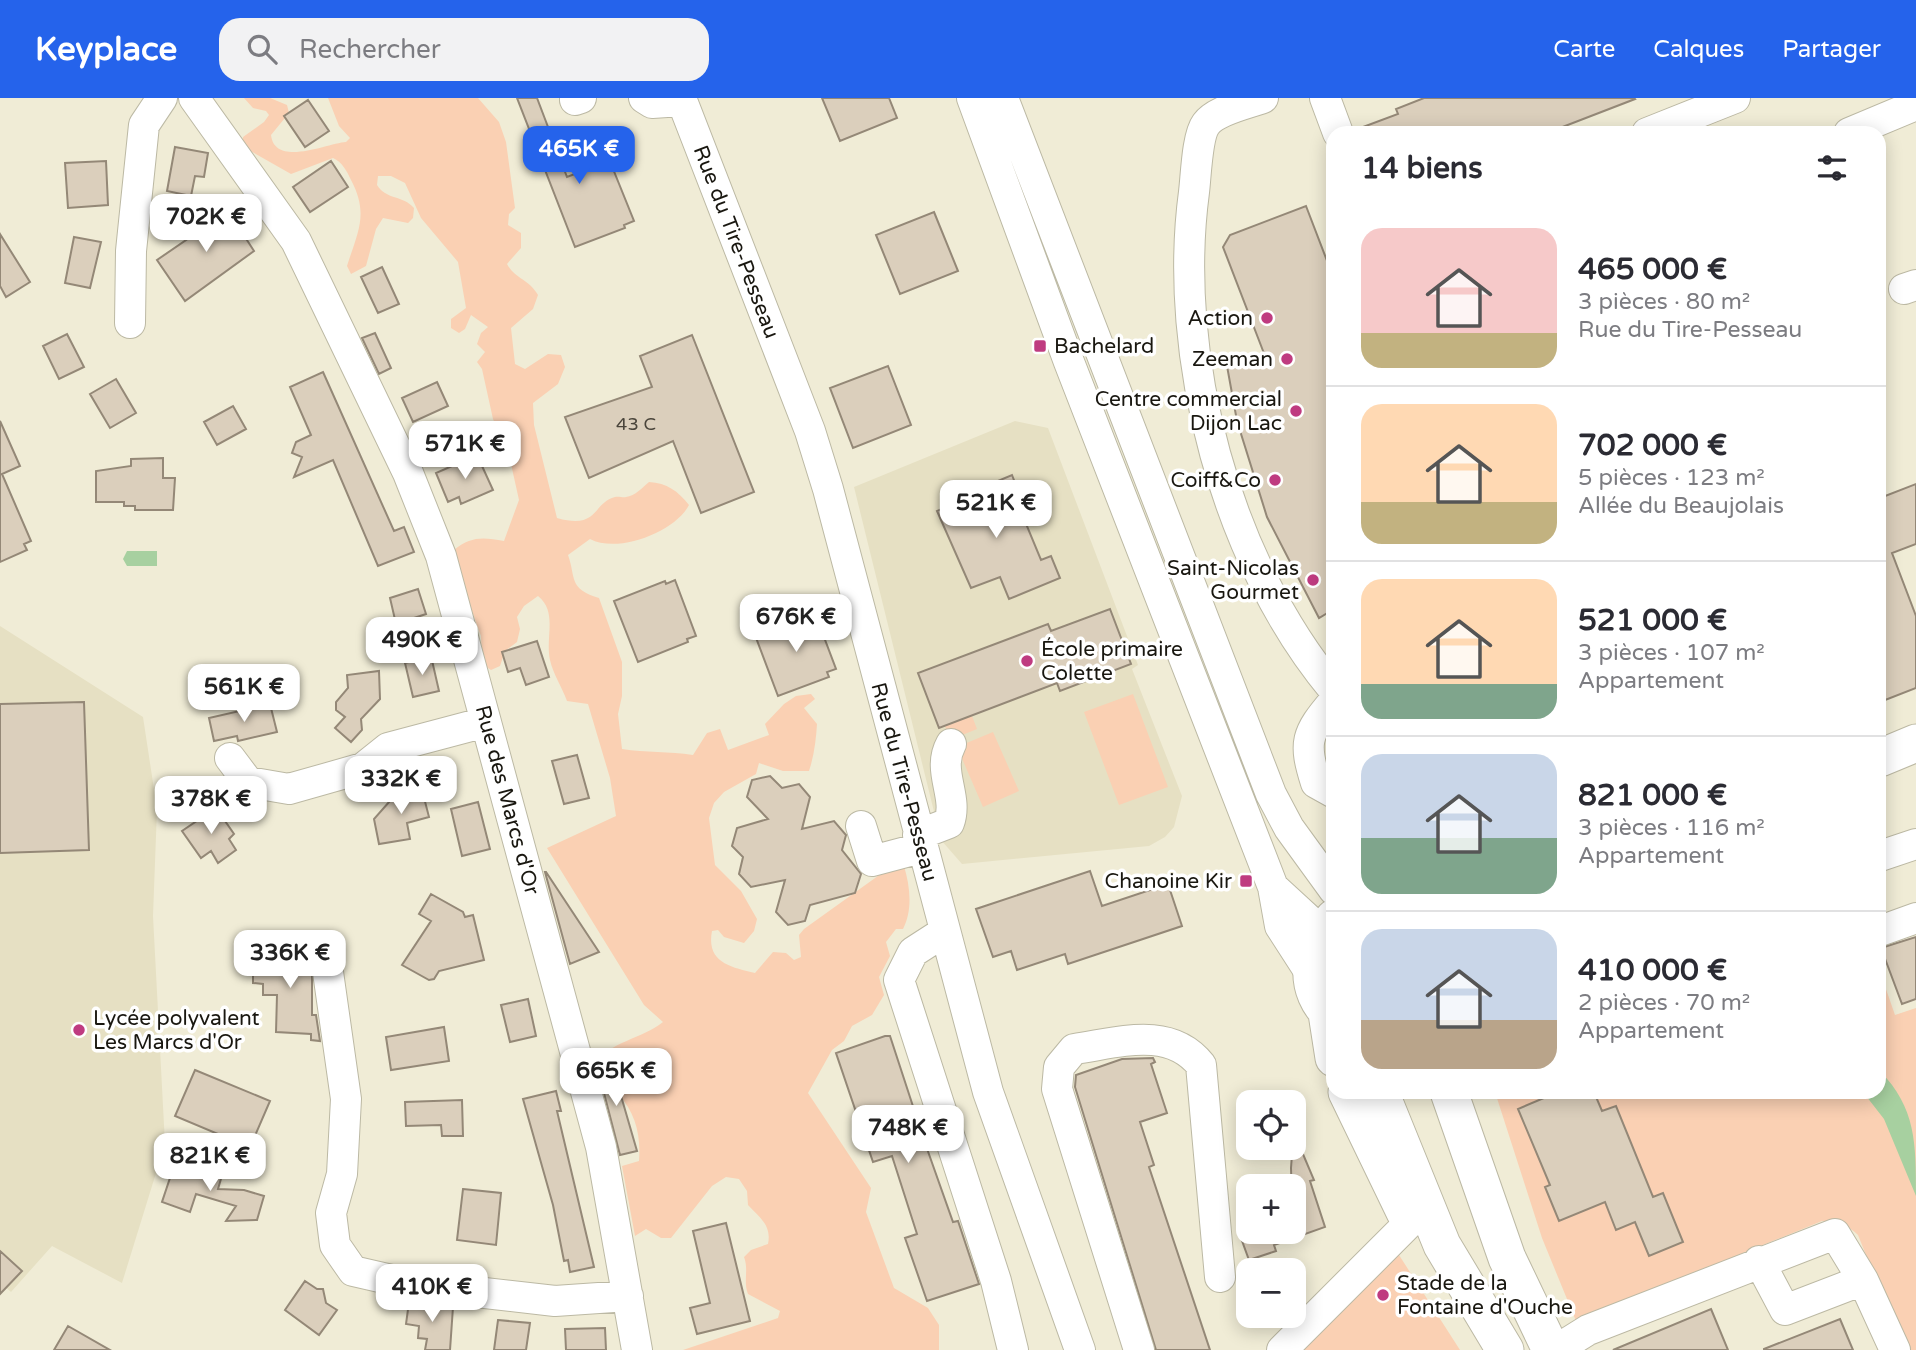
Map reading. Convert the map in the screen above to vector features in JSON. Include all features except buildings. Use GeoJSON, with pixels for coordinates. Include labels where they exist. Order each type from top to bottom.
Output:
{"type":"FeatureCollection","features":[{"type":"Feature","properties":{"kind":"main road"},"geometry":{"type":"LineString","coordinates":[[1886,756],[1916,743]]}},
{"type":"Feature","properties":{"kind":"main road"},"geometry":{"type":"LineString","coordinates":[[1886,782],[1916,770]]}},
{"type":"Feature","properties":{"kind":"main road"},"geometry":{"type":"LineString","coordinates":[[1326,929],[1313,952],[1311,974],[1316,994],[1326,1010]]}},
{"type":"Feature","properties":{"kind":"main road"},"geometry":{"type":"LineString","coordinates":[[1350,1099],[1406,1215],[1442,1245]]}},
{"type":"Feature","properties":{"kind":"main road"},"geometry":{"type":"LineString","coordinates":[[1383,1099],[1442,1245],[1505,1350]]}},
{"type":"Feature","properties":{"kind":"main road"},"geometry":{"type":"LineString","coordinates":[[1451,1099],[1507,1258],[1554,1350]]}},
{"type":"Feature","properties":{"kind":"street"},"geometry":{"type":"LineString","coordinates":[[130,323],[131,251],[144,125],[162,98]]}},
{"type":"Feature","properties":{"kind":"street","name":"Rue des Marcs d'Or"},"geometry":{"type":"LineString","coordinates":[[194,98],[296,241],[408,473],[441,556],[601,1147],[637,1350]]}},
{"type":"Feature","properties":{"kind":"street"},"geometry":{"type":"LineString","coordinates":[[644,98],[652,103],[681,100]]}},
{"type":"Feature","properties":{"kind":"street"},"geometry":{"type":"LineString","coordinates":[[972,98],[1069,362],[1273,887],[1280,926],[1311,974]]}},
{"type":"Feature","properties":{"kind":"street"},"geometry":{"type":"LineString","coordinates":[[1003,98],[1271,794],[1289,828],[1326,879]]}},
{"type":"Feature","properties":{"kind":"street"},"geometry":{"type":"LineString","coordinates":[[1263,98],[1215,116],[1203,129],[1191,219],[1192,336],[1210,434],[1240,525],[1289,625],[1326,678]]}},
{"type":"Feature","properties":{"kind":"street"},"geometry":{"type":"LineString","coordinates":[[1665,126],[1735,98]]}},
{"type":"Feature","properties":{"kind":"street","name":"Rue du Tire-Pesseau"},"geometry":{"type":"LineString","coordinates":[[681,100],[810,431],[828,489],[919,842],[988,1092],[1080,1350]]}},
{"type":"Feature","properties":{"kind":"street"},"geometry":{"type":"LineString","coordinates":[[1332,100],[1337,126]]}},
{"type":"Feature","properties":{"kind":"street"},"geometry":{"type":"LineString","coordinates":[[1864,126],[1916,101]]}},
{"type":"Feature","properties":{"kind":"street"},"geometry":{"type":"LineString","coordinates":[[1326,710],[1315,723],[1308,738],[1307,753],[1316,783],[1326,789]]}},
{"type":"Feature","properties":{"kind":"street"},"geometry":{"type":"LineString","coordinates":[[230,758],[248,782],[289,789],[363,768],[388,748],[486,722]]}},
{"type":"Feature","properties":{"kind":"street"},"geometry":{"type":"LineString","coordinates":[[861,826],[872,861],[919,842],[948,824],[953,812],[944,762],[950,744]]}},
{"type":"Feature","properties":{"kind":"street"},"geometry":{"type":"LineString","coordinates":[[1886,855],[1914,851]]}},
{"type":"Feature","properties":{"kind":"street"},"geometry":{"type":"LineString","coordinates":[[1273,887],[1326,924]]}},
{"type":"Feature","properties":{"kind":"street"},"geometry":{"type":"LineString","coordinates":[[1886,929],[1916,918]]}},
{"type":"Feature","properties":{"kind":"street"},"geometry":{"type":"LineString","coordinates":[[944,932],[913,952],[899,980],[996,1280],[1013,1350]]}},
{"type":"Feature","properties":{"kind":"street"},"geometry":{"type":"LineString","coordinates":[[327,965],[346,1099],[342,1174],[331,1213],[335,1245],[353,1271],[414,1285],[555,1301],[628,1296]]}},
{"type":"Feature","properties":{"kind":"street"},"geometry":{"type":"LineString","coordinates":[[1139,1350],[1057,1089],[1059,1067],[1074,1049],[1156,1038],[1189,1049],[1201,1065],[1220,1277]]}},
{"type":"Feature","properties":{"kind":"street"},"geometry":{"type":"LineString","coordinates":[[1282,1350],[1412,1220]]}},
{"type":"Feature","properties":{"kind":"street"},"geometry":{"type":"LineString","coordinates":[[1554,1350],[1588,1330],[1759,1261],[1835,1234],[1863,1280],[1895,1350]]}},
{"type":"Feature","properties":{"kind":"street"},"geometry":{"type":"LineString","coordinates":[[1759,1261],[1785,1310],[1863,1280]]}},
{"type":"Feature","properties":{"kind":"shaded area"},"geometry":{"type":"Polygon","coordinates":[[[244,98],[270,98],[287,105],[289,113],[271,135],[275,145],[292,152],[346,142],[350,138],[339,126],[328,98],[478,98],[499,122],[506,142],[515,208],[509,214],[508,225],[521,233],[521,248],[507,264],[538,295],[533,309],[511,328],[515,364],[525,369],[548,354],[561,355],[565,367],[558,384],[533,403],[534,425],[557,518],[581,521],[608,500],[633,495],[649,482],[672,489],[689,505],[672,524],[645,538],[615,544],[590,539],[568,555],[578,586],[582,591],[599,598],[622,662],[622,696],[618,714],[622,749],[693,755],[707,733],[720,729],[728,750],[769,735],[765,724],[784,704],[796,696],[811,694],[815,699],[804,708],[817,724],[809,771],[783,771],[759,763],[756,774],[724,792],[714,803],[709,818],[715,865],[741,891],[757,919],[754,931],[744,943],[724,937],[718,930],[712,931],[711,941],[716,956],[729,965],[755,973],[773,952],[786,953],[794,960],[801,957],[799,935],[804,929],[896,863],[904,866],[909,890],[908,914],[903,929],[896,929],[886,942],[890,956],[879,977],[884,995],[872,1015],[852,1026],[844,1041],[832,1050],[808,1093],[871,1188],[866,1212],[894,1288],[928,1308],[939,1325],[939,1350],[683,1350],[778,1318],[780,1311],[748,1294],[746,1285],[744,1257],[751,1250],[768,1244],[769,1237],[764,1222],[748,1205],[747,1191],[739,1179],[726,1177],[712,1186],[671,1238],[661,1238],[646,1229],[635,1236],[622,1166],[639,1161],[636,1125],[624,1101],[602,1079],[594,1065],[617,1045],[646,1033],[663,1022],[644,1005],[547,848],[616,816],[610,778],[588,704],[567,701],[553,670],[549,651],[549,617],[544,602],[538,596],[524,606],[517,617],[520,629],[517,642],[505,651],[500,666],[491,670],[482,664],[481,636],[457,570],[454,550],[460,545],[478,539],[504,541],[519,500],[509,455],[493,419],[482,369],[477,362],[485,352],[477,344],[481,333],[488,327],[471,315],[465,329],[459,333],[451,328],[451,319],[466,308],[458,262],[421,218],[405,183],[391,176],[378,176],[377,185],[385,193],[410,204],[414,208],[413,218],[408,223],[383,218],[376,229],[366,266],[351,274],[347,266],[361,213],[360,203],[346,170],[333,158],[291,174],[247,149],[243,144],[243,137],[264,122],[269,115],[266,111],[253,108],[244,98]]]}},
{"type":"Feature","properties":{"kind":"shaded area"},"geometry":{"type":"Polygon","coordinates":[[[1015,421],[1048,428],[1138,665],[1132,669],[1182,796],[1174,827],[1165,837],[1149,846],[962,864],[941,840],[854,487],[1015,421]]]}},
{"type":"Feature","properties":{"kind":"shaded area"},"geometry":{"type":"Polygon","coordinates":[[[127,551],[157,551],[157,566],[127,566],[123,559],[127,551]]]}},
{"type":"Feature","properties":{"kind":"shaded area","name":"Lycée polyvalent Les Marcs d'Or"},"geometry":{"type":"Polygon","coordinates":[[[0,626],[143,717],[157,809],[153,916],[165,1144],[122,1283],[52,1246],[11,1292],[0,1282],[0,626]]]}},
{"type":"Feature","properties":{"kind":"shaded area"},"geometry":{"type":"Polygon","coordinates":[[[1133,694],[1168,787],[1119,805],[1084,712],[1133,694]]]}},
{"type":"Feature","properties":{"kind":"shaded area"},"geometry":{"type":"Polygon","coordinates":[[[972,716],[977,729],[950,740],[945,726],[972,716]]]}},
{"type":"Feature","properties":{"kind":"shaded area"},"geometry":{"type":"Polygon","coordinates":[[[993,732],[1019,791],[983,807],[957,747],[993,732]]]}},
{"type":"Feature","properties":{"kind":"shaded area"},"geometry":{"type":"Polygon","coordinates":[[[1886,989],[1895,1015],[1916,1008],[1916,1350],[1904,1350],[1858,1235],[1833,1222],[1822,1221],[1576,1321],[1542,1238],[1497,1099],[1886,1099],[1886,989]]]}},
{"type":"Feature","properties":{"kind":"shaded area"},"geometry":{"type":"Polygon","coordinates":[[[1886,1078],[1901,1099],[1912,1128],[1916,1196],[1884,1119],[1868,1099],[1886,1099],[1886,1078]]]}},
{"type":"Feature","properties":{"kind":"shaded area","name":"Stade de la Fontaine d'Ouche"},"geometry":{"type":"Polygon","coordinates":[[[1390,1241],[1460,1350],[1294,1350],[1390,1241]]]}},
{"type":"Feature","properties":{"kind":"place","name":"Action"},"geometry":{"type":"Point","coordinates":[1267,318]}},
{"type":"Feature","properties":{"kind":"place","name":"Bachelard"},"geometry":{"type":"Point","coordinates":[1040,346]}},
{"type":"Feature","properties":{"kind":"place","name":"Zeeman"},"geometry":{"type":"Point","coordinates":[1287,359]}},
{"type":"Feature","properties":{"kind":"place","name":"Centre commercial Dijon Lac"},"geometry":{"type":"Point","coordinates":[1296,411]}},
{"type":"Feature","properties":{"kind":"place","name":"Coiff&Co"},"geometry":{"type":"Point","coordinates":[1275,480]}},
{"type":"Feature","properties":{"kind":"place","name":"Saint-Nicolas Gourmet"},"geometry":{"type":"Point","coordinates":[1313,580]}},
{"type":"Feature","properties":{"kind":"place","name":"École primaire Colette"},"geometry":{"type":"Point","coordinates":[1027,661]}},
{"type":"Feature","properties":{"kind":"place","name":"Chanoine Kir"},"geometry":{"type":"Point","coordinates":[1246,881]}},
{"type":"Feature","properties":{"kind":"place","name":"Lycée polyvalent Les Marcs d'Or"},"geometry":{"type":"Point","coordinates":[79,1030]}},
{"type":"Feature","properties":{"kind":"place","name":"Stade de la Fontaine d'Ouche"},"geometry":{"type":"Point","coordinates":[1383,1295]}}]}
